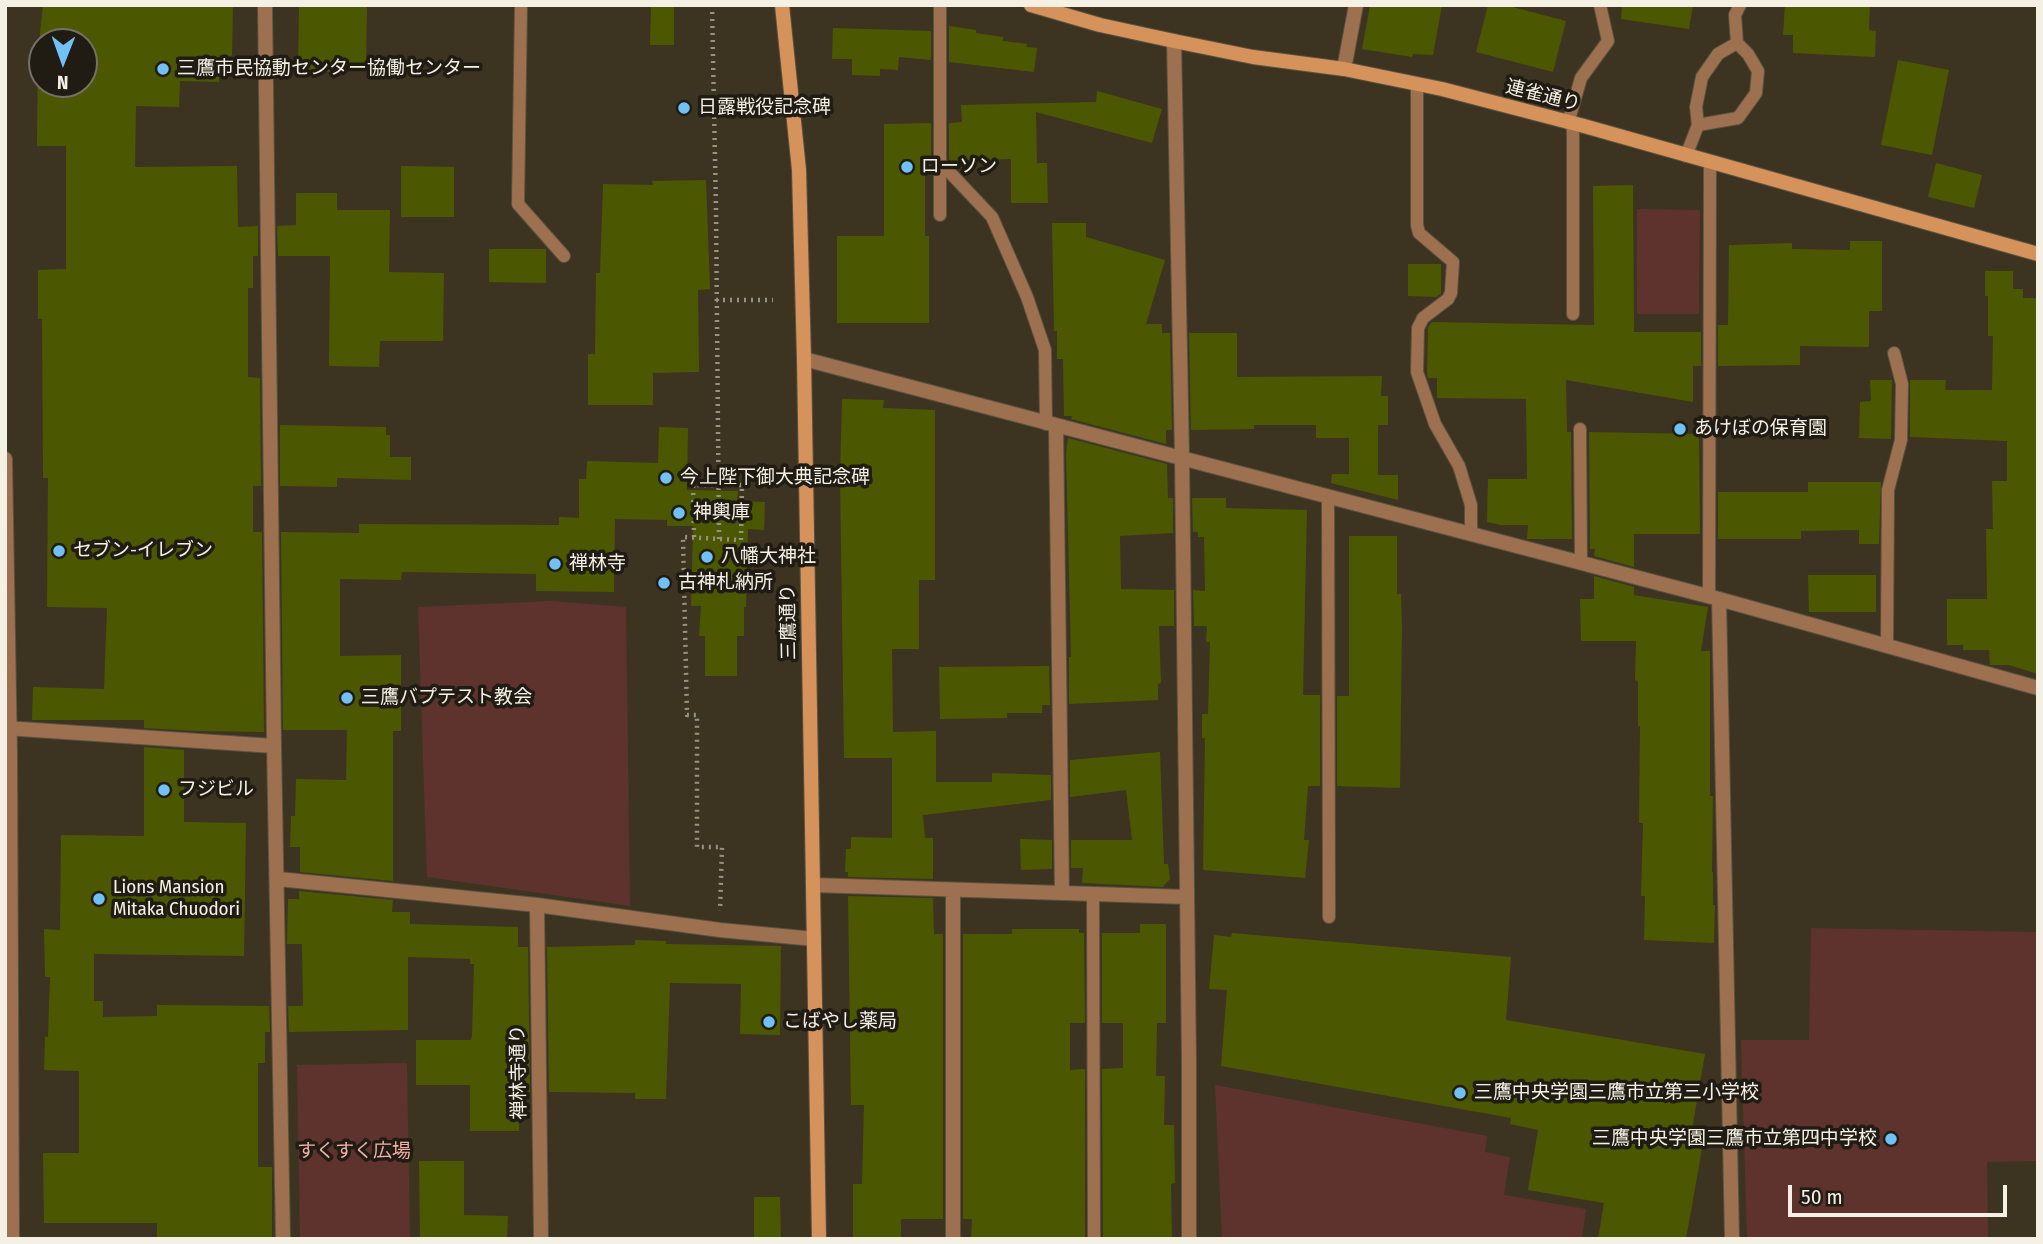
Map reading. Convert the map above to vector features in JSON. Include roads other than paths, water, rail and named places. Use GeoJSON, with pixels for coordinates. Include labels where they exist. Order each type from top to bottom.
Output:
{"type":"FeatureCollection","features":[{"type":"Feature","properties":{"kind":"main road","name":"三鷹通り"},"geometry":{"type":"LineString","coordinates":[[782,5],[799,170],[819,1239]]}},
{"type":"Feature","properties":{"kind":"main road","name":"連雀通り"},"geometry":{"type":"LineString","coordinates":[[1031,5],[1100,25],[1174,41],[1417,84],[1571,123],[2038,254]]}},
{"type":"Feature","properties":{"kind":"street"},"geometry":{"type":"LineString","coordinates":[[265,5],[274,746],[284,1239]]}},
{"type":"Feature","properties":{"kind":"street"},"geometry":{"type":"LineString","coordinates":[[1344,69],[1356,5]]}},
{"type":"Feature","properties":{"kind":"street"},"geometry":{"type":"LineString","coordinates":[[1174,41],[1182,457],[1189,1239]]}},
{"type":"Feature","properties":{"kind":"street"},"geometry":{"type":"LineString","coordinates":[[804,359],[1051,426],[1182,457],[1714,597],[2038,688]]}},
{"type":"Feature","properties":{"kind":"street"},"geometry":{"type":"LineString","coordinates":[[1051,426],[1062,893]]}},
{"type":"Feature","properties":{"kind":"street"},"geometry":{"type":"LineString","coordinates":[[5,458],[12,1239]]}},
{"type":"Feature","properties":{"kind":"street"},"geometry":{"type":"LineString","coordinates":[[1714,597],[1732,1239]]}},
{"type":"Feature","properties":{"kind":"street"},"geometry":{"type":"LineString","coordinates":[[7,729],[274,746]]}},
{"type":"Feature","properties":{"kind":"street"},"geometry":{"type":"LineString","coordinates":[[278,879],[537,905],[720,930],[814,939]]}},
{"type":"Feature","properties":{"kind":"street"},"geometry":{"type":"LineString","coordinates":[[813,885],[1186,897]]}},
{"type":"Feature","properties":{"kind":"street"},"geometry":{"type":"LineString","coordinates":[[953,890],[953,1239]]}},
{"type":"Feature","properties":{"kind":"street","name":"禅林寺通り"},"geometry":{"type":"LineString","coordinates":[[537,905],[541,1239]]}},
{"type":"Feature","properties":{"kind":"lane"},"geometry":{"type":"LineString","coordinates":[[521,5],[518,204],[564,256]]}},
{"type":"Feature","properties":{"kind":"lane"},"geometry":{"type":"LineString","coordinates":[[940,5],[940,215]]}},
{"type":"Feature","properties":{"kind":"lane"},"geometry":{"type":"LineString","coordinates":[[1573,314],[1571,123],[1581,78],[1608,41],[1600,5]]}},
{"type":"Feature","properties":{"kind":"lane"},"geometry":{"type":"LineString","coordinates":[[1698,125],[1738,118],[1756,93],[1758,71],[1748,54],[1737,43],[1735,15],[1740,5]]}},
{"type":"Feature","properties":{"kind":"lane"},"geometry":{"type":"LineString","coordinates":[[1686,156],[1698,125],[1696,107],[1702,77],[1718,54],[1737,43]]}},
{"type":"Feature","properties":{"kind":"lane"},"geometry":{"type":"LineString","coordinates":[[1417,84],[1417,225],[1419,233],[1453,262],[1451,293],[1448,299],[1423,318],[1418,328],[1417,372],[1435,424],[1459,466],[1471,505],[1471,533]]}},
{"type":"Feature","properties":{"kind":"lane"},"geometry":{"type":"LineString","coordinates":[[940,162],[992,217],[1027,297],[1045,350],[1051,426]]}},
{"type":"Feature","properties":{"kind":"lane"},"geometry":{"type":"LineString","coordinates":[[1710,163],[1714,597]]}},
{"type":"Feature","properties":{"kind":"lane"},"geometry":{"type":"LineString","coordinates":[[1887,645],[1888,490],[1901,440],[1902,384],[1894,353]]}},
{"type":"Feature","properties":{"kind":"lane"},"geometry":{"type":"LineString","coordinates":[[1580,429],[1581,562]]}},
{"type":"Feature","properties":{"kind":"lane"},"geometry":{"type":"LineString","coordinates":[[1328,496],[1329,917]]}},
{"type":"Feature","properties":{"kind":"lane"},"geometry":{"type":"LineString","coordinates":[[1093,894],[1094,1239]]}},
{"type":"Feature","properties":{"kind":"place","name":"三鷹市民協動センター協働センター"},"geometry":{"type":"Point","coordinates":[163,69]}},
{"type":"Feature","properties":{"kind":"place","name":"日露戦役記念碑"},"geometry":{"type":"Point","coordinates":[684,108]}},
{"type":"Feature","properties":{"kind":"place","name":"ローソン"},"geometry":{"type":"Point","coordinates":[907,167]}},
{"type":"Feature","properties":{"kind":"place","name":"あけぼの保育園"},"geometry":{"type":"Point","coordinates":[1680,429]}},
{"type":"Feature","properties":{"kind":"place","name":"今上陛下御大典記念碑"},"geometry":{"type":"Point","coordinates":[666,478]}},
{"type":"Feature","properties":{"kind":"place","name":"神輿庫"},"geometry":{"type":"Point","coordinates":[679,513]}},
{"type":"Feature","properties":{"kind":"place","name":"セブン-イレブン"},"geometry":{"type":"Point","coordinates":[59,551]}},
{"type":"Feature","properties":{"kind":"place","name":"八幡大神社"},"geometry":{"type":"Point","coordinates":[707,557]}},
{"type":"Feature","properties":{"kind":"place","name":"禅林寺"},"geometry":{"type":"Point","coordinates":[555,564]}},
{"type":"Feature","properties":{"kind":"place","name":"古神札納所"},"geometry":{"type":"Point","coordinates":[664,583]}},
{"type":"Feature","properties":{"kind":"place","name":"三鷹バプテスト教会"},"geometry":{"type":"Point","coordinates":[347,698]}},
{"type":"Feature","properties":{"kind":"place","name":"フジビル"},"geometry":{"type":"Point","coordinates":[164,790]}},
{"type":"Feature","properties":{"kind":"place","name":"Lions Mansion Mitaka Chuodori"},"geometry":{"type":"Point","coordinates":[99,899]}},
{"type":"Feature","properties":{"kind":"place","name":"こばやし薬局"},"geometry":{"type":"Point","coordinates":[769,1022]}},
{"type":"Feature","properties":{"kind":"place","name":"三鷹中央学園三鷹市立第三小学校"},"geometry":{"type":"Point","coordinates":[1460,1093]}},
{"type":"Feature","properties":{"kind":"place","name":"三鷹中央学園三鷹市立第四中学校"},"geometry":{"type":"Point","coordinates":[1891,1139]}},
{"type":"Feature","properties":{"kind":"park label","name":"すくすく広場"},"geometry":{"type":"Point","coordinates":[354,1152]}}]}
